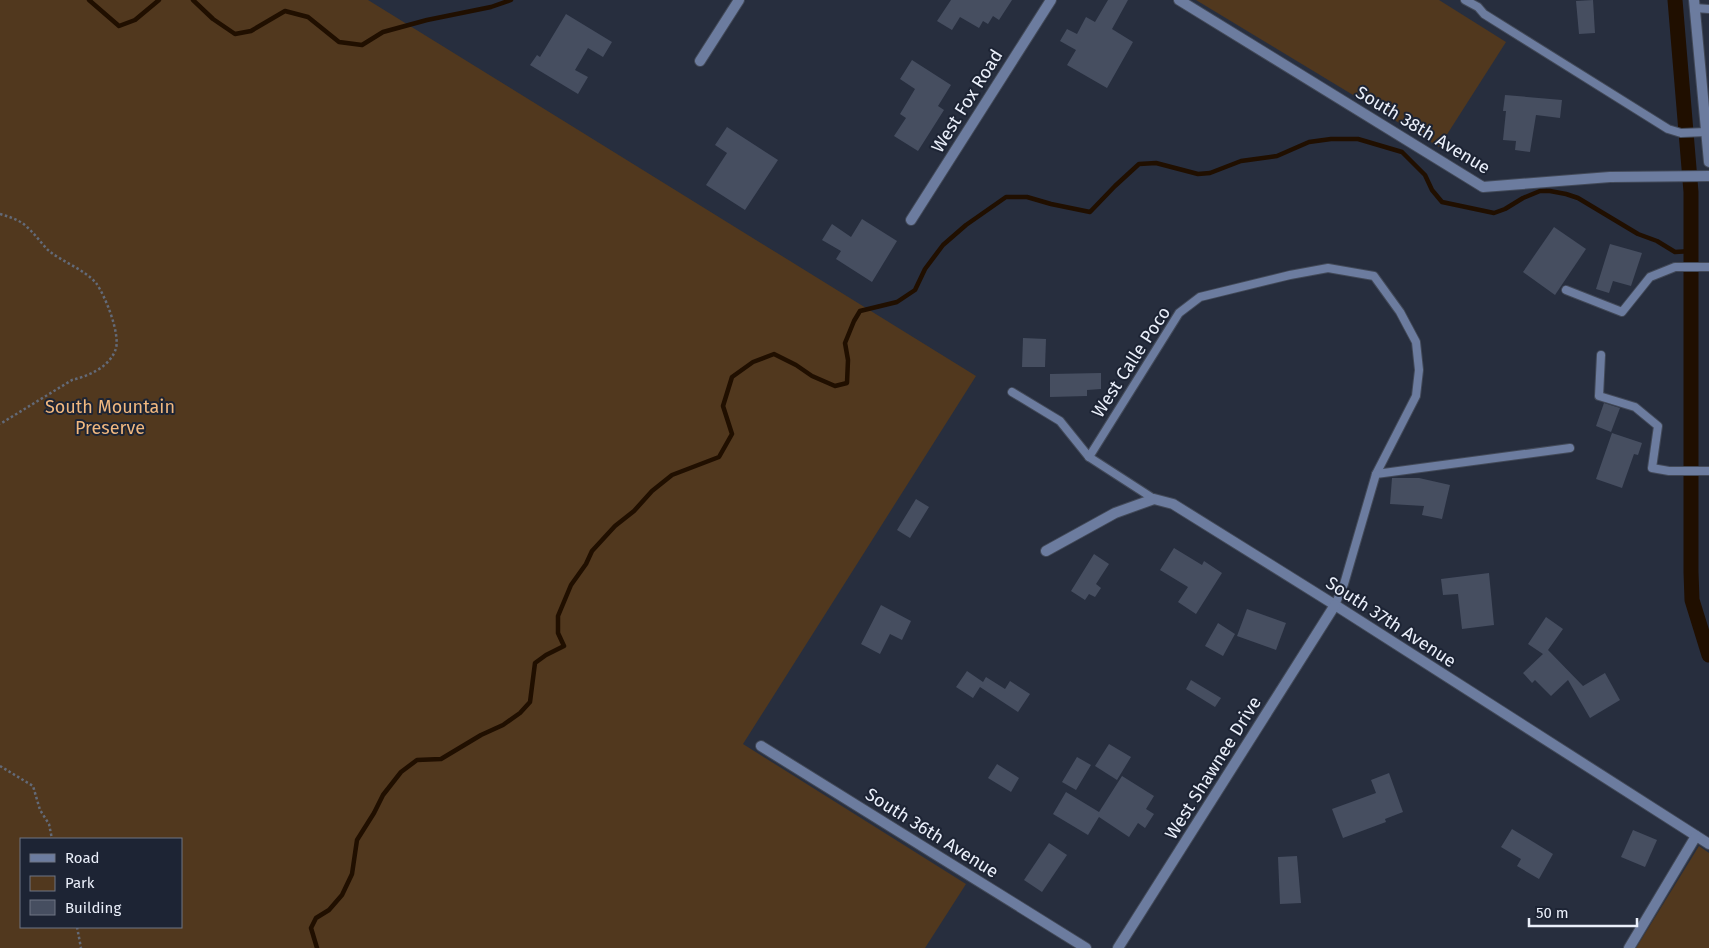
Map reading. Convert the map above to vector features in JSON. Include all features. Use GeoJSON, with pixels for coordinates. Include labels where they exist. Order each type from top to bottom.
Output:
{"type":"FeatureCollection","features":[{"type":"Feature","properties":{"kind":"street"},"geometry":{"type":"LineString","coordinates":[[700,61],[739,0]]}},
{"type":"Feature","properties":{"kind":"street","name":"West Fox Road"},"geometry":{"type":"LineString","coordinates":[[911,220],[1051,0]]}},
{"type":"Feature","properties":{"kind":"street","name":"South 38th Avenue"},"geometry":{"type":"LineString","coordinates":[[1179,0],[1483,187],[1610,177],[1705,176]]}},
{"type":"Feature","properties":{"kind":"street"},"geometry":{"type":"LineString","coordinates":[[1695,4],[1709,162]]}},
{"type":"Feature","properties":{"kind":"street"},"geometry":{"type":"LineString","coordinates":[[1046,551],[1115,513],[1154,499]]}},
{"type":"Feature","properties":{"kind":"street","name":"South 37th Avenue"},"geometry":{"type":"LineString","coordinates":[[1154,499],[1173,504],[1709,844]]}},
{"type":"Feature","properties":{"kind":"street","name":"West Shawnee Drive"},"geometry":{"type":"LineString","coordinates":[[1118,948],[1335,605]]}},
{"type":"Feature","properties":{"kind":"street","name":"South 36th Avenue"},"geometry":{"type":"LineString","coordinates":[[761,746],[1086,948]]}},
{"type":"Feature","properties":{"kind":"street"},"geometry":{"type":"LineString","coordinates":[[1629,948],[1696,836]]}},
{"type":"Feature","properties":{"kind":"lane"},"geometry":{"type":"LineString","coordinates":[[1465,0],[1478,7],[1484,14],[1668,129],[1681,132],[1706,132]]}},
{"type":"Feature","properties":{"kind":"lane"},"geometry":{"type":"LineString","coordinates":[[1695,4],[1709,9]]}},
{"type":"Feature","properties":{"kind":"lane"},"geometry":{"type":"LineString","coordinates":[[1566,290],[1622,312],[1650,277],[1675,267],[1706,267]]}},
{"type":"Feature","properties":{"kind":"lane","name":"West Calle Poco"},"geometry":{"type":"LineString","coordinates":[[1089,457],[1179,313],[1200,297],[1290,275],[1328,268],[1374,276],[1400,312],[1416,342],[1419,370],[1416,396],[1376,474],[1344,584],[1335,605]]}},
{"type":"Feature","properties":{"kind":"lane"},"geometry":{"type":"LineString","coordinates":[[1601,355],[1599,396],[1635,407],[1658,426],[1652,468],[1684,472],[1709,471]]}},
{"type":"Feature","properties":{"kind":"lane"},"geometry":{"type":"LineString","coordinates":[[1012,392],[1060,421],[1089,457],[1154,499]]}},
{"type":"Feature","properties":{"kind":"lane"},"geometry":{"type":"LineString","coordinates":[[1376,474],[1570,448]]}},
{"type":"Feature","properties":{"kind":"path"},"geometry":{"type":"LineString","coordinates":[[0,214],[15,219],[27,227],[49,250],[95,282],[106,298],[116,338],[116,351],[102,367],[84,377],[72,380],[0,424]]}},
{"type":"Feature","properties":{"kind":"path"},"geometry":{"type":"LineString","coordinates":[[0,766],[33,786],[40,810],[49,824],[52,838]]}},
{"type":"Feature","properties":{"kind":"path"},"geometry":{"type":"LineString","coordinates":[[76,928],[81,948]]}},
{"type":"Feature","properties":{"kind":"green space","name":"South Mountain Preserve"},"geometry":{"type":"Polygon","coordinates":[[[0,0],[368,0],[976,376],[743,744],[966,884],[925,948],[0,948],[0,0]]]}},
{"type":"Feature","properties":{"kind":"green space"},"geometry":{"type":"Polygon","coordinates":[[[1196,0],[1439,0],[1506,42],[1439,147],[1196,0]]]}},
{"type":"Feature","properties":{"kind":"green space"},"geometry":{"type":"Polygon","coordinates":[[[1699,846],[1709,853],[1709,948],[1636,948],[1699,846]]]}},
{"type":"Feature","properties":{"kind":"building"},"geometry":{"type":"Polygon","coordinates":[[[951,0],[1012,0],[999,20],[993,16],[988,24],[983,21],[979,28],[960,17],[952,30],[937,21],[951,0]]]}},
{"type":"Feature","properties":{"kind":"building"},"geometry":{"type":"Polygon","coordinates":[[[1108,0],[1128,0],[1112,29],[1133,42],[1107,88],[1067,65],[1076,50],[1060,41],[1067,29],[1077,34],[1086,17],[1095,22],[1108,0]]]}},
{"type":"Feature","properties":{"kind":"building"},"geometry":{"type":"Polygon","coordinates":[[[1593,0],[1595,33],[1579,34],[1576,1],[1593,0]]]}},
{"type":"Feature","properties":{"kind":"building"},"geometry":{"type":"Polygon","coordinates":[[[566,14],[612,42],[603,57],[588,48],[575,70],[588,77],[578,94],[530,65],[537,55],[540,57],[566,14]]]}},
{"type":"Feature","properties":{"kind":"building"},"geometry":{"type":"Polygon","coordinates":[[[912,60],[951,85],[938,106],[944,110],[918,151],[894,136],[906,118],[900,114],[915,89],[900,79],[912,60]]]}},
{"type":"Feature","properties":{"kind":"building"},"geometry":{"type":"Polygon","coordinates":[[[1505,95],[1562,100],[1560,118],[1536,115],[1530,152],[1515,150],[1516,141],[1503,140],[1506,111],[1503,111],[1505,95]]]}},
{"type":"Feature","properties":{"kind":"building"},"geometry":{"type":"Polygon","coordinates":[[[727,127],[778,160],[745,210],[706,185],[727,153],[715,145],[727,127]]]}},
{"type":"Feature","properties":{"kind":"building"},"geometry":{"type":"Polygon","coordinates":[[[862,219],[897,241],[872,282],[836,259],[841,251],[822,240],[832,224],[851,237],[862,219]]]}},
{"type":"Feature","properties":{"kind":"building"},"geometry":{"type":"Polygon","coordinates":[[[1554,227],[1586,249],[1555,295],[1523,272],[1554,227]]]}},
{"type":"Feature","properties":{"kind":"building"},"geometry":{"type":"Polygon","coordinates":[[[1610,244],[1642,253],[1631,286],[1613,281],[1609,293],[1596,289],[1610,244]]]}},
{"type":"Feature","properties":{"kind":"building"},"geometry":{"type":"Polygon","coordinates":[[[1023,338],[1046,339],[1045,367],[1022,367],[1023,338]]]}},
{"type":"Feature","properties":{"kind":"building"},"geometry":{"type":"Polygon","coordinates":[[[1101,373],[1101,389],[1087,390],[1087,396],[1050,397],[1050,374],[1101,373]]]}},
{"type":"Feature","properties":{"kind":"building"},"geometry":{"type":"Polygon","coordinates":[[[1604,403],[1620,408],[1611,432],[1596,426],[1604,403]]]}},
{"type":"Feature","properties":{"kind":"building"},"geometry":{"type":"Polygon","coordinates":[[[1612,433],[1642,443],[1638,455],[1634,454],[1622,488],[1596,479],[1612,433]]]}},
{"type":"Feature","properties":{"kind":"building"},"geometry":{"type":"Polygon","coordinates":[[[1392,478],[1419,478],[1450,485],[1442,519],[1422,515],[1424,506],[1390,504],[1392,478]]]}},
{"type":"Feature","properties":{"kind":"building"},"geometry":{"type":"Polygon","coordinates":[[[916,499],[929,507],[910,538],[897,530],[916,499]]]}},
{"type":"Feature","properties":{"kind":"building"},"geometry":{"type":"Polygon","coordinates":[[[1174,548],[1202,565],[1204,561],[1222,573],[1196,614],[1178,602],[1188,587],[1160,570],[1174,548]]]}},
{"type":"Feature","properties":{"kind":"building"},"geometry":{"type":"Polygon","coordinates":[[[1094,554],[1109,564],[1096,584],[1101,588],[1095,597],[1089,594],[1085,600],[1071,591],[1094,554]]]}},
{"type":"Feature","properties":{"kind":"building"},"geometry":{"type":"Polygon","coordinates":[[[1489,573],[1494,625],[1462,629],[1458,594],[1443,595],[1441,579],[1489,573]]]}},
{"type":"Feature","properties":{"kind":"building"},"geometry":{"type":"Polygon","coordinates":[[[881,605],[911,621],[902,640],[890,634],[880,654],[861,644],[881,605]]]}},
{"type":"Feature","properties":{"kind":"building"},"geometry":{"type":"Polygon","coordinates":[[[1247,609],[1286,623],[1276,650],[1237,636],[1247,609]]]}},
{"type":"Feature","properties":{"kind":"building"},"geometry":{"type":"Polygon","coordinates":[[[1546,617],[1563,629],[1548,650],[1583,686],[1605,673],[1620,700],[1590,718],[1568,680],[1551,696],[1535,680],[1532,683],[1523,673],[1543,654],[1528,644],[1546,617]]]}},
{"type":"Feature","properties":{"kind":"building"},"geometry":{"type":"Polygon","coordinates":[[[1218,623],[1235,634],[1223,656],[1205,646],[1218,623]]]}},
{"type":"Feature","properties":{"kind":"building"},"geometry":{"type":"Polygon","coordinates":[[[967,671],[983,682],[986,677],[1005,689],[1010,681],[1030,694],[1018,712],[980,687],[973,698],[956,687],[967,671]]]}},
{"type":"Feature","properties":{"kind":"building"},"geometry":{"type":"Polygon","coordinates":[[[1191,680],[1221,698],[1215,707],[1186,689],[1191,680]]]}},
{"type":"Feature","properties":{"kind":"building"},"geometry":{"type":"Polygon","coordinates":[[[1109,744],[1131,757],[1117,780],[1095,766],[1109,744]]]}},
{"type":"Feature","properties":{"kind":"building"},"geometry":{"type":"Polygon","coordinates":[[[1077,757],[1091,765],[1076,790],[1062,782],[1077,757]]]}},
{"type":"Feature","properties":{"kind":"building"},"geometry":{"type":"Polygon","coordinates":[[[997,764],[1019,778],[1011,792],[988,778],[997,764]]]}},
{"type":"Feature","properties":{"kind":"building"},"geometry":{"type":"Polygon","coordinates":[[[1389,773],[1403,812],[1385,819],[1386,822],[1343,838],[1332,809],[1376,793],[1371,780],[1389,773]]]}},
{"type":"Feature","properties":{"kind":"building"},"geometry":{"type":"Polygon","coordinates":[[[1122,776],[1154,796],[1146,809],[1154,814],[1145,828],[1138,823],[1129,837],[1099,817],[1088,835],[1053,814],[1066,792],[1099,812],[1122,776]]]}},
{"type":"Feature","properties":{"kind":"building"},"geometry":{"type":"Polygon","coordinates":[[[1512,829],[1553,854],[1539,879],[1517,866],[1521,859],[1501,847],[1512,829]]]}},
{"type":"Feature","properties":{"kind":"building"},"geometry":{"type":"Polygon","coordinates":[[[1633,830],[1657,840],[1645,867],[1621,857],[1633,830]]]}},
{"type":"Feature","properties":{"kind":"building"},"geometry":{"type":"Polygon","coordinates":[[[1049,843],[1067,855],[1042,892],[1024,880],[1049,843]]]}},
{"type":"Feature","properties":{"kind":"building"},"geometry":{"type":"Polygon","coordinates":[[[1297,856],[1301,903],[1280,904],[1278,857],[1297,856]]]}},
{"type":"Feature","properties":{"kind":"waterway"},"geometry":{"type":"LineString","coordinates":[[89,0],[119,26],[135,20],[159,0]]}},
{"type":"Feature","properties":{"kind":"waterway"},"geometry":{"type":"LineString","coordinates":[[193,0],[213,19],[235,34],[251,31],[285,11],[308,17],[339,42],[362,45],[383,32],[427,20],[491,7],[511,0]]}},
{"type":"Feature","properties":{"kind":"waterway"},"geometry":{"type":"LineString","coordinates":[[1675,0],[1691,192],[1692,600],[1709,655]]}},
{"type":"Feature","properties":{"kind":"waterway"},"geometry":{"type":"LineString","coordinates":[[317,948],[311,928],[316,918],[329,910],[342,895],[352,874],[357,840],[383,795],[401,772],[417,760],[441,759],[481,735],[503,725],[520,713],[530,702],[535,663],[564,646],[558,633],[558,616],[571,585],[586,564],[592,551],[615,526],[672,475],[719,457],[732,434],[723,406],[732,377],[753,362],[774,354],[796,365],[812,376],[835,386],[847,383],[848,360],[845,343],[860,311],[897,302],[915,290],[925,269],[943,245],[966,225],[1006,197],[1027,197],[1090,212],[1139,164],[1156,163],[1198,174],[1210,173],[1241,161],[1277,156],[1309,142],[1331,139],[1358,139],[1402,152],[1425,175],[1432,190],[1442,202],[1494,213],[1540,191],[1566,194],[1578,198],[1638,234],[1657,241],[1675,252],[1691,251]]}}]}
